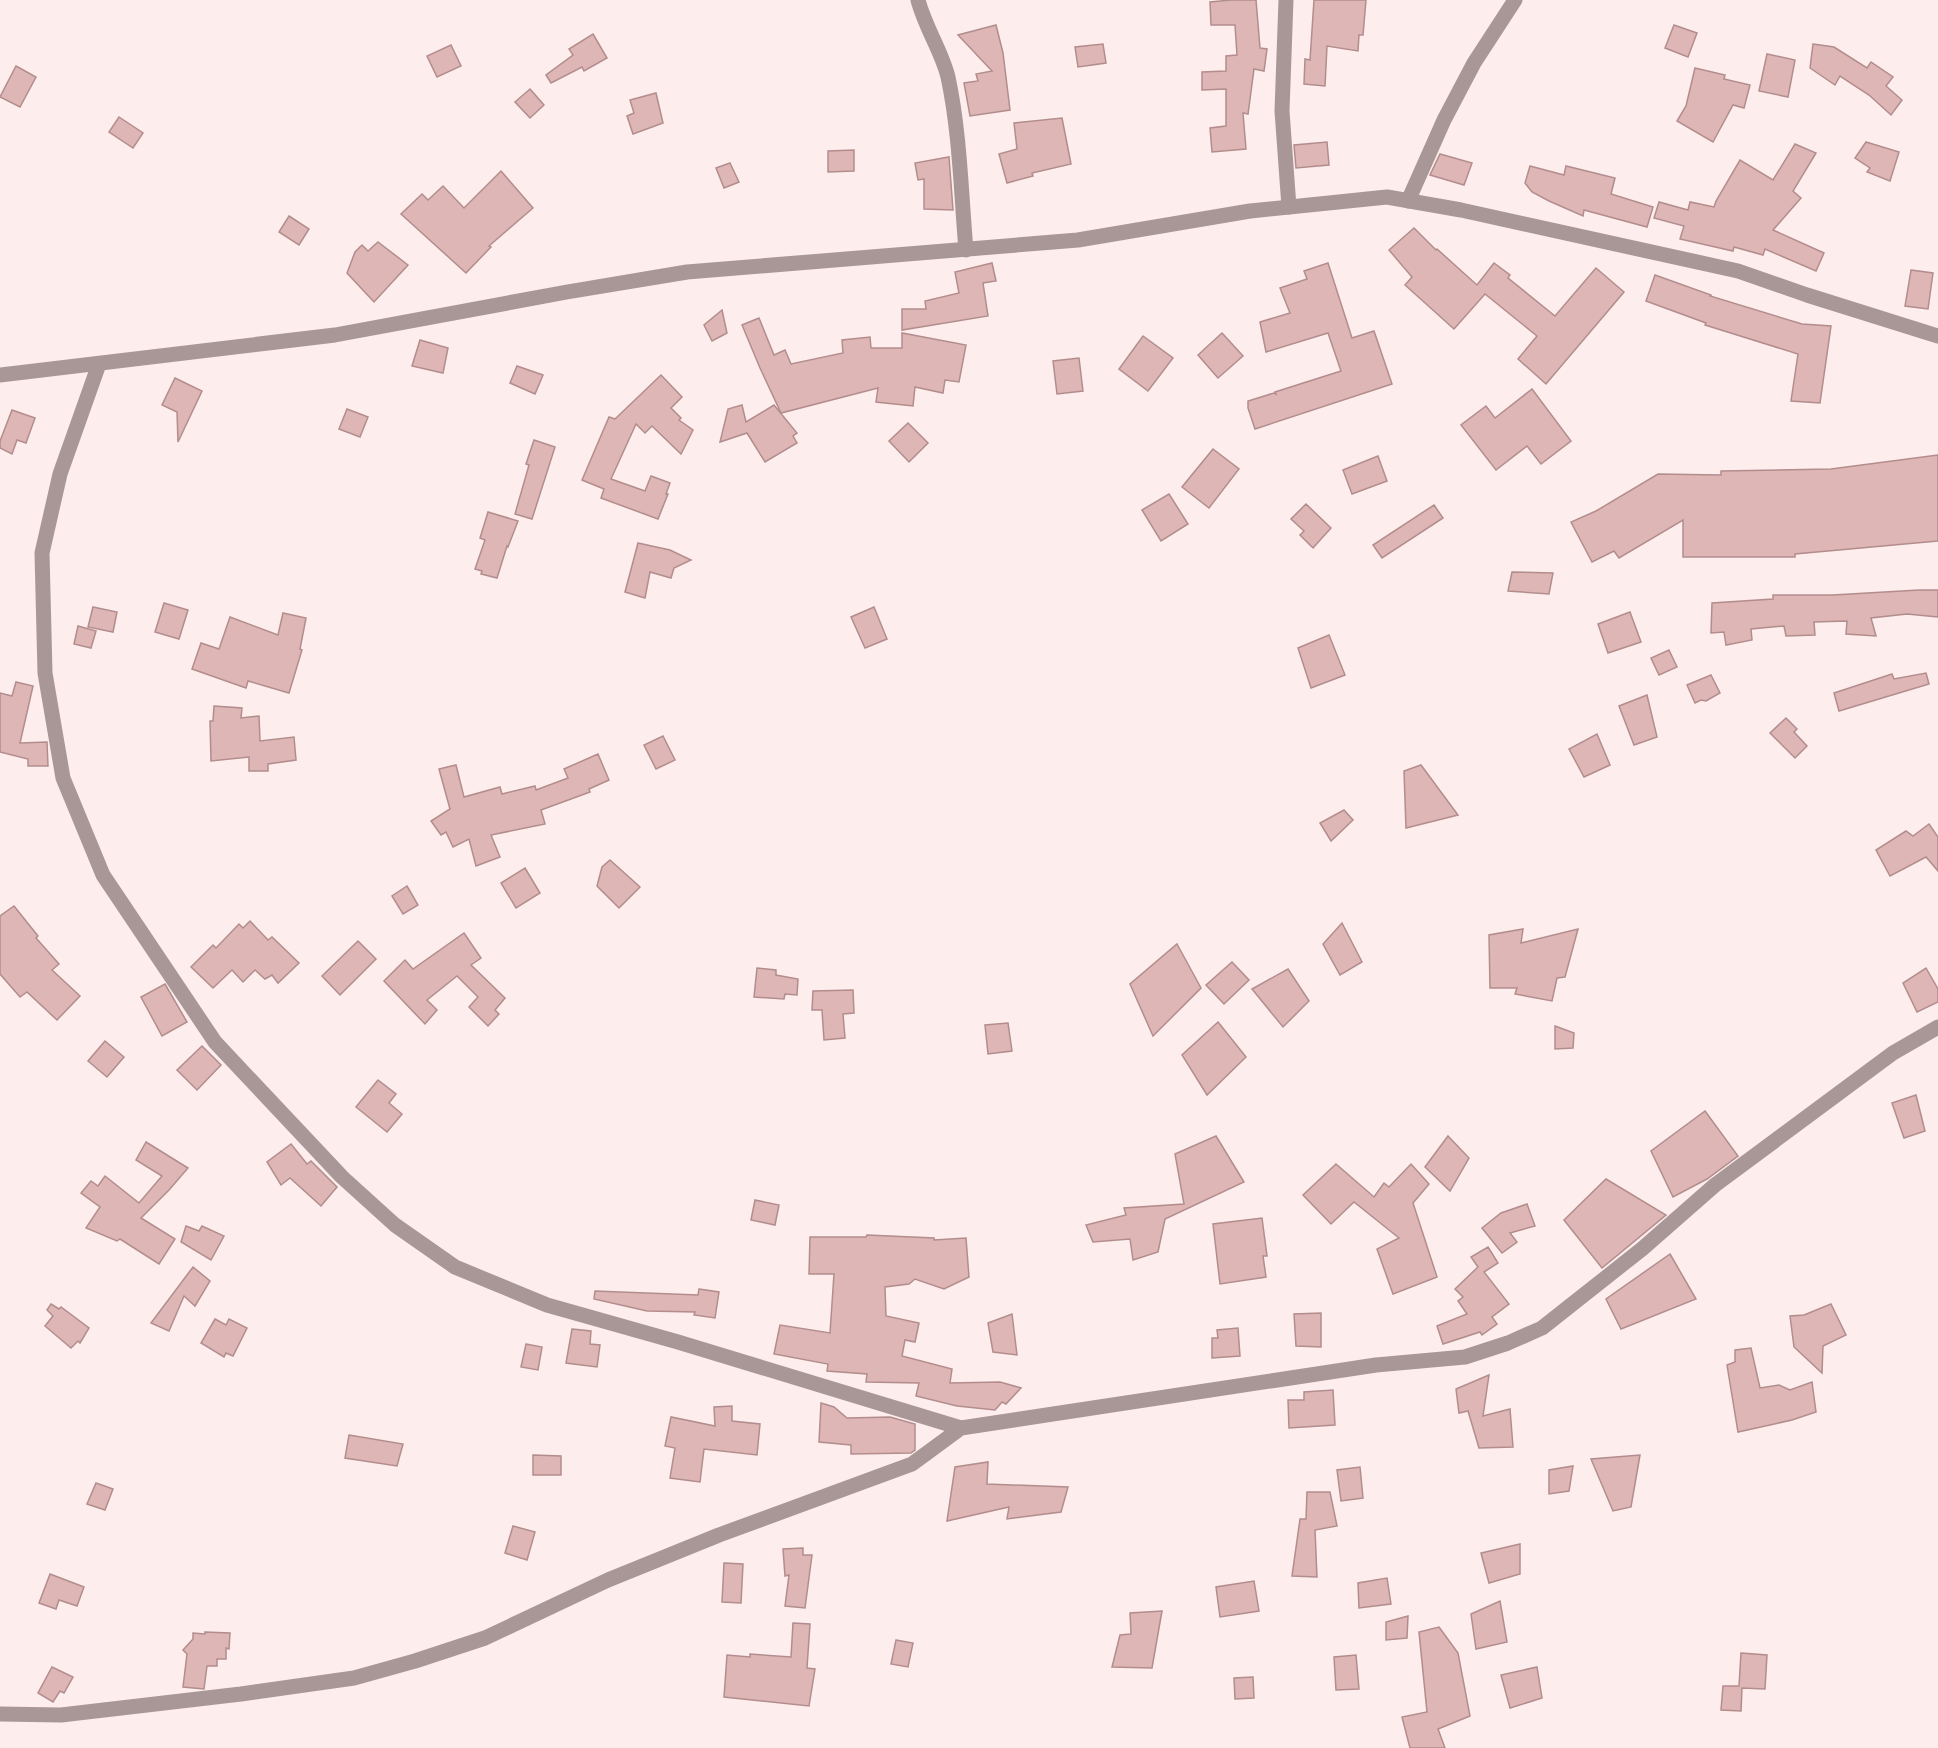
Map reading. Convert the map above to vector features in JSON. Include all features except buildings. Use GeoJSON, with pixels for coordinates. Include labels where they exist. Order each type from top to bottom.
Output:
{"type":"FeatureCollection","features":[{"type":"Feature","properties":{"kind":"street"},"geometry":{"type":"LineString","coordinates":[[918,0],[922,17],[947,75],[956,132],[966,250]]}},
{"type":"Feature","properties":{"kind":"street"},"geometry":{"type":"LineString","coordinates":[[1286,0],[1282,111],[1289,207]]}},
{"type":"Feature","properties":{"kind":"street"},"geometry":{"type":"LineString","coordinates":[[1408,201],[1444,120],[1464,82],[1515,0]]}},
{"type":"Feature","properties":{"kind":"street"},"geometry":{"type":"LineString","coordinates":[[0,375],[334,335],[687,272],[1078,240],[1250,211],[1387,197],[1461,210],[1738,271],[1938,336]]}},
{"type":"Feature","properties":{"kind":"street"},"geometry":{"type":"LineString","coordinates":[[99,364],[60,474],[42,553],[46,685],[63,778],[103,875],[215,1042],[342,1177],[395,1225],[455,1267],[547,1305],[678,1342],[960,1428],[1376,1365],[1466,1357],[1508,1343],[1542,1328],[1724,1179],[1893,1053],[1938,1027]]}},
{"type":"Feature","properties":{"kind":"street"},"geometry":{"type":"LineString","coordinates":[[0,1713],[61,1715],[241,1694],[354,1678],[415,1661],[485,1638],[608,1580],[720,1535],[912,1464],[960,1428]]}}]}
